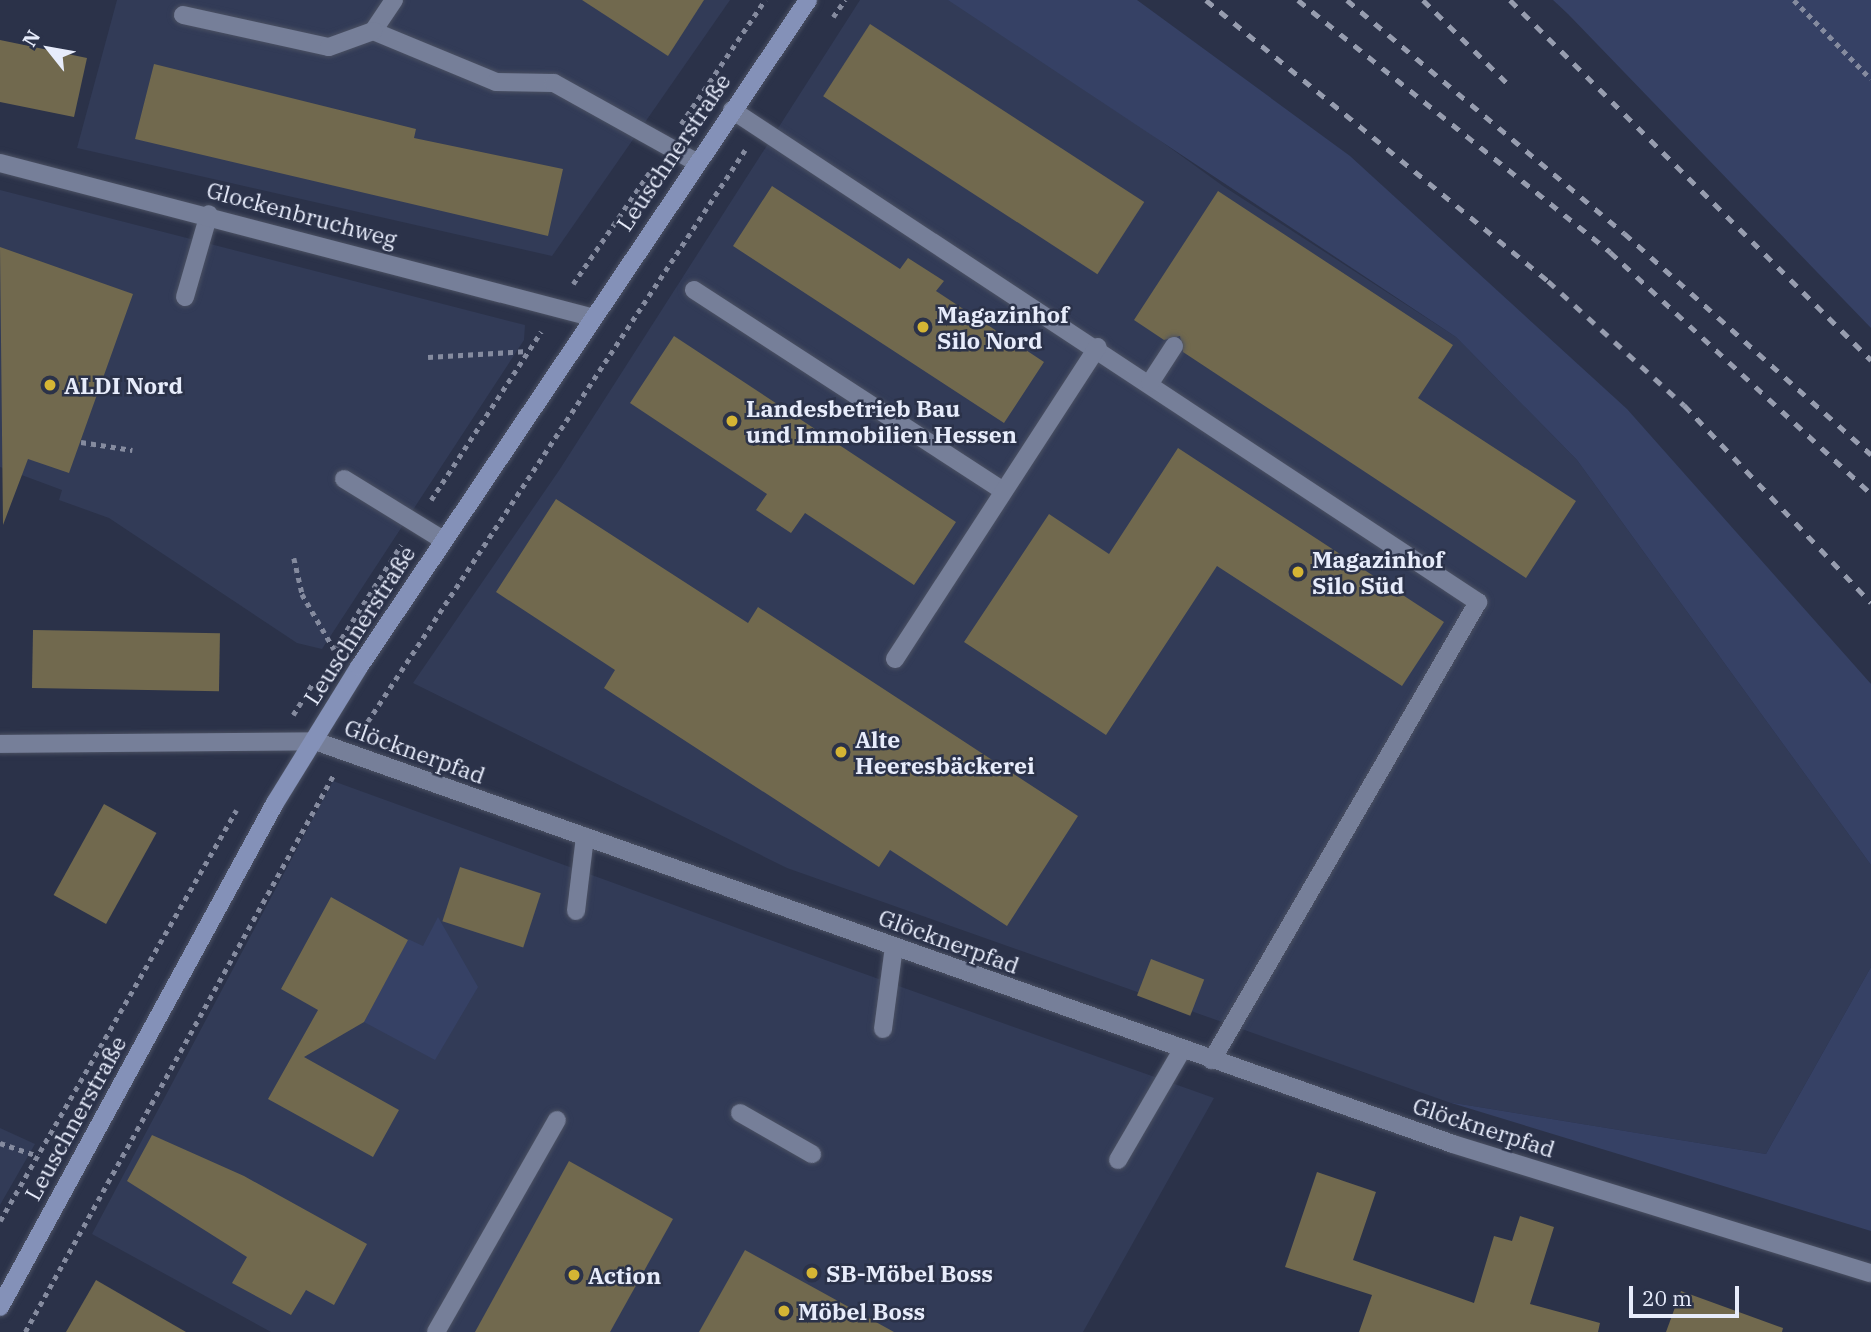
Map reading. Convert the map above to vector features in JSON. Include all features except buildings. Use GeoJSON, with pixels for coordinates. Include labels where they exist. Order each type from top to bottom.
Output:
{"type":"FeatureCollection","features":[{"type":"Feature","properties":{"kind":"main road","name":"Leuschnerstraße"},"geometry":{"type":"LineString","coordinates":[[0,1306],[315,741],[443,540],[591,317],[808,0]]}},
{"type":"Feature","properties":{"kind":"street"},"geometry":{"type":"LineString","coordinates":[[183,15],[329,47],[373,31],[394,0]]}},
{"type":"Feature","properties":{"kind":"street"},"geometry":{"type":"LineString","coordinates":[[373,31],[496,82],[554,83],[696,162]]}},
{"type":"Feature","properties":{"kind":"street"},"geometry":{"type":"LineString","coordinates":[[732,110],[1098,347],[1478,602],[1212,1060]]}},
{"type":"Feature","properties":{"kind":"street","name":"Glockenbruchweg"},"geometry":{"type":"LineString","coordinates":[[0,163],[209,214],[591,317]]}},
{"type":"Feature","properties":{"kind":"street"},"geometry":{"type":"LineString","coordinates":[[185,298],[209,214]]}},
{"type":"Feature","properties":{"kind":"street"},"geometry":{"type":"LineString","coordinates":[[694,290],[1004,491]]}},
{"type":"Feature","properties":{"kind":"street"},"geometry":{"type":"LineString","coordinates":[[1150,383],[1174,346]]}},
{"type":"Feature","properties":{"kind":"street"},"geometry":{"type":"LineString","coordinates":[[895,659],[1098,347]]}},
{"type":"Feature","properties":{"kind":"street"},"geometry":{"type":"LineString","coordinates":[[344,479],[443,540]]}},
{"type":"Feature","properties":{"kind":"street","name":"Glöcknerpfad"},"geometry":{"type":"LineString","coordinates":[[0,744],[315,741],[1453,1144],[1871,1272]]}},
{"type":"Feature","properties":{"kind":"street"},"geometry":{"type":"LineString","coordinates":[[576,911],[585,837]]}},
{"type":"Feature","properties":{"kind":"street"},"geometry":{"type":"LineString","coordinates":[[883,1029],[894,947]]}},
{"type":"Feature","properties":{"kind":"street"},"geometry":{"type":"LineString","coordinates":[[1118,1160],[1182,1050]]}},
{"type":"Feature","properties":{"kind":"street"},"geometry":{"type":"LineString","coordinates":[[740,1112],[812,1154]]}},
{"type":"Feature","properties":{"kind":"street"},"geometry":{"type":"LineString","coordinates":[[436,1332],[557,1120]]}},
{"type":"Feature","properties":{"kind":"path"},"geometry":{"type":"LineString","coordinates":[[830,21],[845,0]]}},
{"type":"Feature","properties":{"kind":"path"},"geometry":{"type":"LineString","coordinates":[[1794,0],[1871,79]]}},
{"type":"Feature","properties":{"kind":"path"},"geometry":{"type":"LineString","coordinates":[[25,1332],[347,752],[759,128]]}},
{"type":"Feature","properties":{"kind":"path"},"geometry":{"type":"LineString","coordinates":[[635,251],[694,290]]}},
{"type":"Feature","properties":{"kind":"path"},"geometry":{"type":"LineString","coordinates":[[428,357],[528,351]]}},
{"type":"Feature","properties":{"kind":"path"},"geometry":{"type":"LineString","coordinates":[[81,442],[132,450]]}},
{"type":"Feature","properties":{"kind":"path"},"geometry":{"type":"LineString","coordinates":[[294,558],[302,594],[334,649]]}},
{"type":"Feature","properties":{"kind":"path"},"geometry":{"type":"LineString","coordinates":[[0,1143],[38,1156]]}},
{"type":"Feature","properties":{"kind":"shaded area"},"geometry":{"type":"Polygon","coordinates":[[[117,0],[730,0],[552,256],[77,148],[117,0]]]}},
{"type":"Feature","properties":{"kind":"shaded area"},"geometry":{"type":"Polygon","coordinates":[[[860,0],[966,0],[1223,186],[1456,337],[1577,460],[1871,865],[1871,967],[1766,1154],[1448,1102],[787,868],[413,683],[560,469],[860,0]]]}},
{"type":"Feature","properties":{"kind":"shaded area"},"geometry":{"type":"Polygon","coordinates":[[[948,0],[1137,0],[1350,156],[1627,409],[1871,684],[1871,865],[1577,460],[1456,337],[948,0]]]}},
{"type":"Feature","properties":{"kind":"shaded area"},"geometry":{"type":"Polygon","coordinates":[[[1553,0],[1871,0],[1871,328],[1568,14],[1553,0]]]}},
{"type":"Feature","properties":{"kind":"shaded area"},"geometry":{"type":"Polygon","coordinates":[[[0,190],[525,325],[524,340],[322,649],[297,643],[109,518],[59,500],[62,490],[0,467],[0,190]]]}},
{"type":"Feature","properties":{"kind":"shaded area"},"geometry":{"type":"Polygon","coordinates":[[[333,781],[1214,1098],[1083,1332],[271,1332],[92,1234],[333,781]]]}},
{"type":"Feature","properties":{"kind":"shaded area"},"geometry":{"type":"Polygon","coordinates":[[[438,917],[478,987],[435,1060],[364,1022],[408,939],[423,946],[438,917]]]}},
{"type":"Feature","properties":{"kind":"shaded area"},"geometry":{"type":"Polygon","coordinates":[[[1871,967],[1871,1231],[1448,1102],[1766,1154],[1871,967]]]}},
{"type":"Feature","properties":{"kind":"shaded area"},"geometry":{"type":"Polygon","coordinates":[[[0,1128],[35,1144],[0,1205],[0,1128]]]}},
{"type":"Feature","properties":{"kind":"railway"},"geometry":{"type":"LineString","coordinates":[[1206,0],[1548,281],[1684,405],[1871,603]]}},
{"type":"Feature","properties":{"kind":"railway"},"geometry":{"type":"LineString","coordinates":[[1298,0],[1610,252],[1871,494]]}},
{"type":"Feature","properties":{"kind":"railway"},"geometry":{"type":"LineString","coordinates":[[1347,0],[1624,233],[1871,455]]}},
{"type":"Feature","properties":{"kind":"railway"},"geometry":{"type":"LineString","coordinates":[[1423,0],[1506,82]]}},
{"type":"Feature","properties":{"kind":"railway"},"geometry":{"type":"LineString","coordinates":[[1510,0],[1871,360]]}},
{"type":"Feature","properties":{"kind":"place","name":"Magazinhof Silo Nord"},"geometry":{"type":"Point","coordinates":[923,327]}},
{"type":"Feature","properties":{"kind":"place","name":"ALDI Nord"},"geometry":{"type":"Point","coordinates":[50,385]}},
{"type":"Feature","properties":{"kind":"place","name":"Landesbetrieb Bau und Immobilien Hessen"},"geometry":{"type":"Point","coordinates":[732,421]}},
{"type":"Feature","properties":{"kind":"place","name":"Magazinhof Silo Süd"},"geometry":{"type":"Point","coordinates":[1298,572]}},
{"type":"Feature","properties":{"kind":"place","name":"Alte Heeresbäckerei"},"geometry":{"type":"Point","coordinates":[841,752]}},
{"type":"Feature","properties":{"kind":"place","name":"SB-Möbel Boss"},"geometry":{"type":"Point","coordinates":[812,1273]}},
{"type":"Feature","properties":{"kind":"place","name":"Action"},"geometry":{"type":"Point","coordinates":[574,1275]}},
{"type":"Feature","properties":{"kind":"place","name":"Möbel Boss"},"geometry":{"type":"Point","coordinates":[784,1311]}}]}
